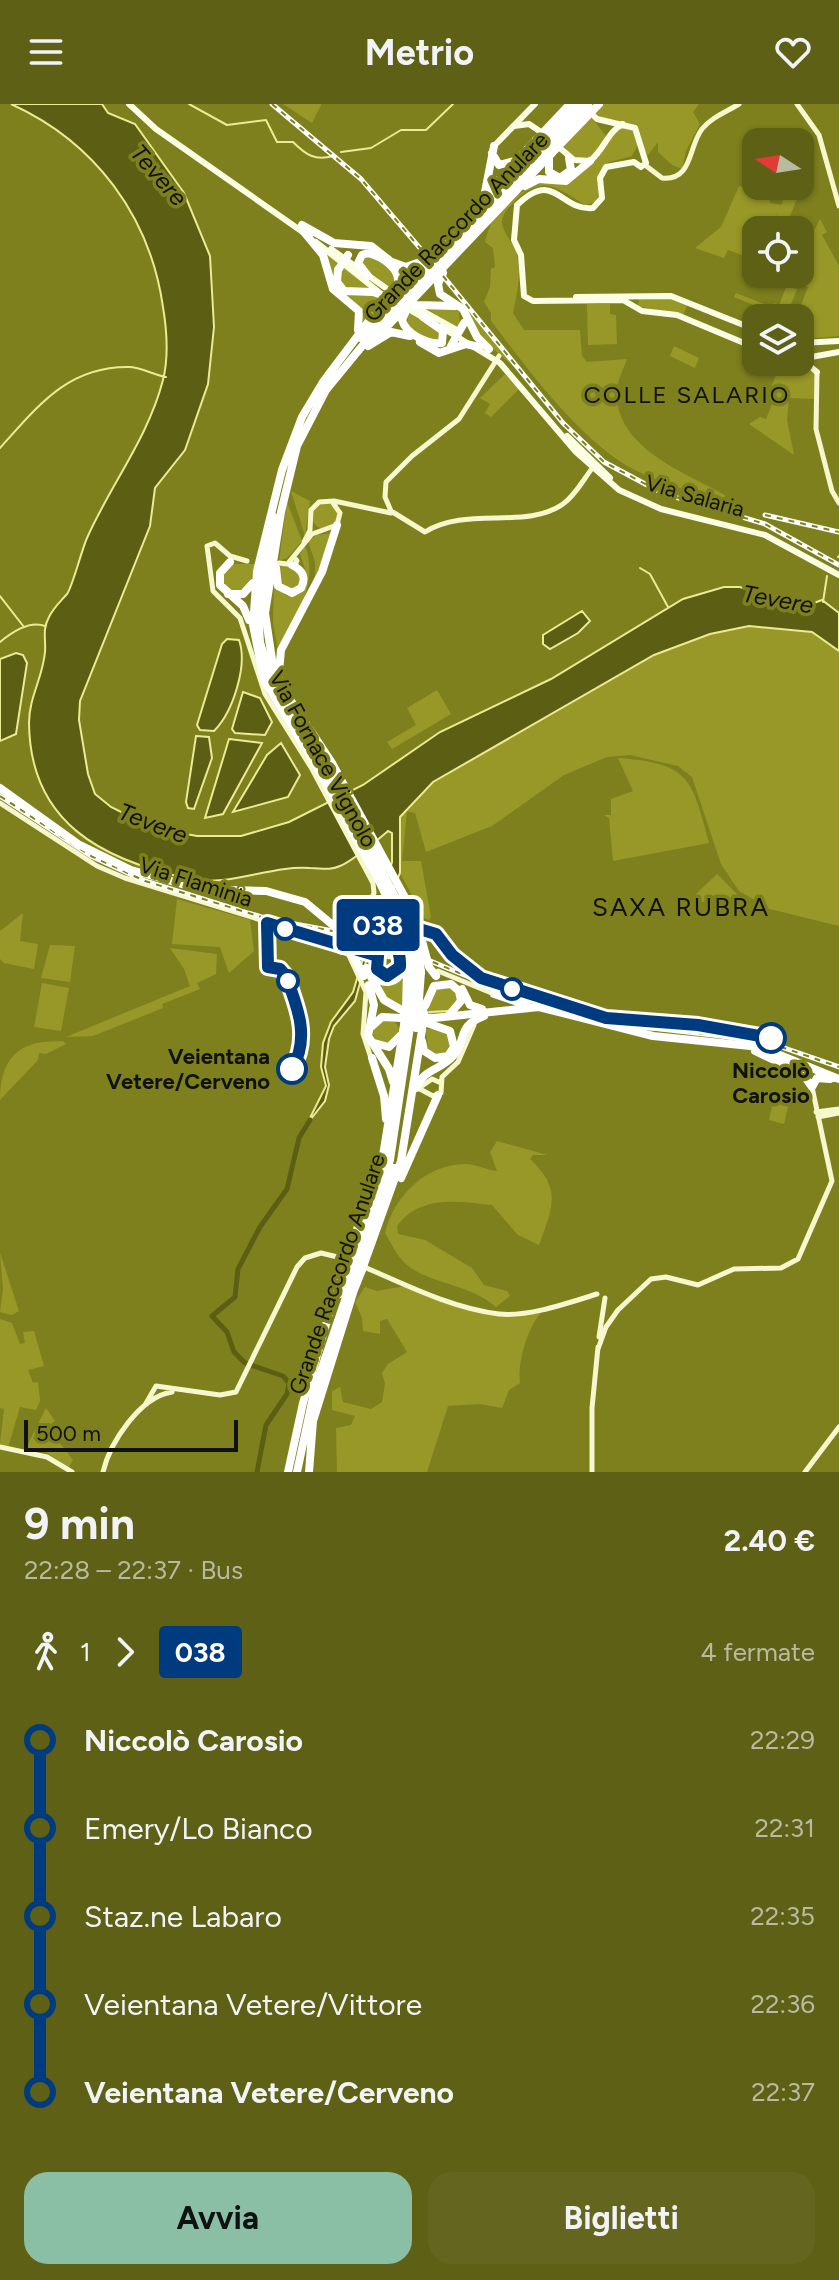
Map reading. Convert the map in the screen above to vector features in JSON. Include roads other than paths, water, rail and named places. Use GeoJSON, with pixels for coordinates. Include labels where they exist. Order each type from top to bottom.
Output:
{"type":"FeatureCollection","features":[{"type":"Feature","properties":{"kind":"highway","name":"Grande Raccordo Anulare"},"geometry":{"type":"LineString","coordinates":[[333,374],[368,346],[419,295],[508,199],[570,104]]}},
{"type":"Feature","properties":{"kind":"highway","name":"Grande Raccordo Anulare"},"geometry":{"type":"LineString","coordinates":[[543,148],[580,104]]}},
{"type":"Feature","properties":{"kind":"highway","name":"Grande Raccordo Anulare"},"geometry":{"type":"LineString","coordinates":[[298,1472],[315,1388],[390,1160],[417,1020],[411,942],[400,906],[321,766],[271,696],[256,656],[252,613],[256,566],[287,457],[302,417],[333,374],[543,148],[588,104]]}},
{"type":"Feature","properties":{"kind":"highway","name":"Grande Raccordo Anulare"},"geometry":{"type":"LineString","coordinates":[[412,970],[391,905],[271,658],[265,621],[277,537],[299,440],[348,346],[388,294],[427,257],[521,156],[543,148],[599,104]]}},
{"type":"Feature","properties":{"kind":"highway"},"geometry":{"type":"LineString","coordinates":[[543,148],[548,170],[557,178],[570,172],[569,158]]}},
{"type":"Feature","properties":{"kind":"highway"},"geometry":{"type":"LineString","coordinates":[[472,208],[488,185],[493,155],[509,164],[521,156]]}},
{"type":"Feature","properties":{"kind":"highway"},"geometry":{"type":"LineString","coordinates":[[508,199],[536,180],[566,181],[590,161]]}},
{"type":"Feature","properties":{"kind":"highway"},"geometry":{"type":"LineString","coordinates":[[303,229],[330,241],[373,247],[389,260]]}},
{"type":"Feature","properties":{"kind":"highway"},"geometry":{"type":"LineString","coordinates":[[303,229],[323,255],[334,290],[360,314],[360,327],[348,346]]}},
{"type":"Feature","properties":{"kind":"highway"},"geometry":{"type":"LineString","coordinates":[[368,276],[358,263],[361,256],[367,253],[376,255],[398,273],[399,282],[388,294],[344,291],[337,282],[338,270],[348,255],[364,249],[406,267],[427,257]]}},
{"type":"Feature","properties":{"kind":"highway"},"geometry":{"type":"LineString","coordinates":[[452,259],[438,281],[439,292],[464,310],[477,337],[489,349]]}},
{"type":"Feature","properties":{"kind":"highway"},"geometry":{"type":"LineString","coordinates":[[419,295],[402,317],[403,325],[429,342],[442,343],[443,331],[423,317]]}},
{"type":"Feature","properties":{"kind":"highway"},"geometry":{"type":"LineString","coordinates":[[368,346],[394,332],[440,350],[451,346],[464,323],[461,312],[453,305],[413,307]]}},
{"type":"Feature","properties":{"kind":"highway"},"geometry":{"type":"LineString","coordinates":[[419,341],[439,353],[466,344],[479,347]]}},
{"type":"Feature","properties":{"kind":"highway","name":"Grande Raccordo Anulare"},"geometry":{"type":"LineString","coordinates":[[287,457],[262,580],[259,635],[276,693],[404,897],[416,932],[412,970]]}},
{"type":"Feature","properties":{"kind":"highway"},"geometry":{"type":"LineString","coordinates":[[285,692],[279,670],[280,653],[322,572],[337,525]]}},
{"type":"Feature","properties":{"kind":"highway"},"geometry":{"type":"LineString","coordinates":[[277,537],[276,581],[281,589],[290,593],[299,590],[304,581],[303,573],[292,561]]}},
{"type":"Feature","properties":{"kind":"highway"},"geometry":{"type":"LineString","coordinates":[[228,560],[221,570],[219,583],[247,613],[256,656]]}},
{"type":"Feature","properties":{"kind":"highway"},"geometry":{"type":"LineString","coordinates":[[228,594],[246,593],[256,566]]}},
{"type":"Feature","properties":{"kind":"highway"},"geometry":{"type":"LineString","coordinates":[[0,786],[78,844],[131,870],[200,889],[263,890],[305,902],[340,931],[384,1006],[417,1020],[450,1031],[455,1042],[451,1053],[441,1058],[429,1056],[422,1047],[417,1020],[412,970],[420,935]]}},
{"type":"Feature","properties":{"kind":"highway"},"geometry":{"type":"LineString","coordinates":[[0,786],[87,845],[134,868],[198,885],[268,887],[302,896],[336,921],[366,976],[375,1003],[367,1034],[391,1073],[392,1108]]}},
{"type":"Feature","properties":{"kind":"highway"},"geometry":{"type":"LineString","coordinates":[[404,897],[420,935],[429,968],[458,985],[471,1006],[490,1014]]}},
{"type":"Feature","properties":{"kind":"highway"},"geometry":{"type":"LineString","coordinates":[[352,949],[348,921],[352,911],[360,906],[385,910],[401,933]]}},
{"type":"Feature","properties":{"kind":"highway"},"geometry":{"type":"LineString","coordinates":[[366,976],[388,983],[412,970]]}},
{"type":"Feature","properties":{"kind":"highway"},"geometry":{"type":"LineString","coordinates":[[366,976],[390,1005],[417,1020],[540,1011],[650,1040],[755,1051],[837,1079]]}},
{"type":"Feature","properties":{"kind":"highway"},"geometry":{"type":"LineString","coordinates":[[494,994],[641,1034],[748,1045],[801,1061],[837,1079]]}},
{"type":"Feature","properties":{"kind":"highway"},"geometry":{"type":"LineString","coordinates":[[378,1230],[396,1181],[422,1075],[451,1058],[465,1027],[490,1014],[535,1007]]}},
{"type":"Feature","properties":{"kind":"highway"},"geometry":{"type":"LineString","coordinates":[[474,1025],[490,1014]]}},
{"type":"Feature","properties":{"kind":"highway"},"geometry":{"type":"LineString","coordinates":[[407,1128],[417,1020]]}},
{"type":"Feature","properties":{"kind":"highway","name":"Grande Raccordo Anulare"},"geometry":{"type":"LineString","coordinates":[[288,1472],[319,1348],[354,1263],[365,1209],[382,1162],[392,1108],[417,1020]]}},
{"type":"Feature","properties":{"kind":"highway"},"geometry":{"type":"LineString","coordinates":[[755,1051],[802,1073],[812,1087],[817,1078],[837,1079]]}},
{"type":"Feature","properties":{"kind":"highway"},"geometry":{"type":"LineString","coordinates":[[365,1209],[386,1114],[372,1058]]}},
{"type":"Feature","properties":{"kind":"highway"},"geometry":{"type":"LineString","coordinates":[[309,1472],[313,1421],[353,1293],[354,1263],[378,1230],[438,1095]]}},
{"type":"Feature","properties":{"kind":"highway"},"geometry":{"type":"LineString","coordinates":[[315,1388],[353,1293]]}},
{"type":"Feature","properties":{"kind":"main road"},"geometry":{"type":"LineString","coordinates":[[131,104],[156,129],[303,229],[388,294]]}},
{"type":"Feature","properties":{"kind":"main road"},"geometry":{"type":"LineString","coordinates":[[493,155],[514,126],[536,104]]}},
{"type":"Feature","properties":{"kind":"main road"},"geometry":{"type":"LineString","coordinates":[[536,104],[533,117],[538,127],[569,158],[590,161],[608,141],[613,130],[623,124]]}},
{"type":"Feature","properties":{"kind":"main road"},"geometry":{"type":"LineString","coordinates":[[580,104],[606,130],[608,141]]}},
{"type":"Feature","properties":{"kind":"main road"},"geometry":{"type":"LineString","coordinates":[[597,119],[636,129],[641,155],[646,160],[645,165],[638,166],[634,162]]}},
{"type":"Feature","properties":{"kind":"main road"},"geometry":{"type":"LineString","coordinates":[[514,126],[525,123],[538,127]]}},
{"type":"Feature","properties":{"kind":"main road"},"geometry":{"type":"LineString","coordinates":[[641,155],[634,162],[605,168],[600,179],[602,198],[593,208],[582,208],[554,191],[542,189],[532,192],[516,206],[514,240],[521,255],[523,295],[533,301],[641,295],[678,297],[742,324]]}},
{"type":"Feature","properties":{"kind":"main road"},"geometry":{"type":"LineString","coordinates":[[303,229],[388,294]]}},
{"type":"Feature","properties":{"kind":"main road"},"geometry":{"type":"LineString","coordinates":[[636,308],[641,295]]}},
{"type":"Feature","properties":{"kind":"main road"},"geometry":{"type":"LineString","coordinates":[[564,299],[623,300],[636,308],[677,315],[742,342]]}},
{"type":"Feature","properties":{"kind":"main road","name":"Via Salaria"},"geometry":{"type":"LineString","coordinates":[[413,307],[489,349],[616,488],[641,502],[769,537],[839,573]]}},
{"type":"Feature","properties":{"kind":"main road","name":"Via Salaria"},"geometry":{"type":"LineString","coordinates":[[413,307],[423,317],[498,358]]}},
{"type":"Feature","properties":{"kind":"main road"},"geometry":{"type":"LineString","coordinates":[[814,342],[837,340]]}},
{"type":"Feature","properties":{"kind":"main road"},"geometry":{"type":"LineString","coordinates":[[814,357],[839,352]]}},
{"type":"Feature","properties":{"kind":"main road"},"geometry":{"type":"LineString","coordinates":[[814,370],[817,372],[822,356]]}},
{"type":"Feature","properties":{"kind":"street"},"geometry":{"type":"LineString","coordinates":[[645,165],[662,178],[680,175],[688,166],[701,130],[715,117],[739,104]]}},
{"type":"Feature","properties":{"kind":"street"},"geometry":{"type":"LineString","coordinates":[[797,104],[816,130],[839,206]]}},
{"type":"Feature","properties":{"kind":"street"},"geometry":{"type":"LineString","coordinates":[[390,510],[384,490],[389,477],[457,421],[498,358]]}},
{"type":"Feature","properties":{"kind":"street"},"geometry":{"type":"LineString","coordinates":[[817,372],[815,422],[829,478],[839,503]]}},
{"type":"Feature","properties":{"kind":"street"},"geometry":{"type":"LineString","coordinates":[[304,542],[314,505],[328,501],[390,510],[425,532],[451,521],[550,511],[570,498],[594,467]]}},
{"type":"Feature","properties":{"kind":"street"},"geometry":{"type":"LineString","coordinates":[[328,501],[340,513]]}},
{"type":"Feature","properties":{"kind":"street"},"geometry":{"type":"LineString","coordinates":[[279,563],[292,561],[312,534],[337,525],[344,506],[352,505]]}},
{"type":"Feature","properties":{"kind":"street"},"geometry":{"type":"LineString","coordinates":[[310,521],[315,529],[323,531]]}},
{"type":"Feature","properties":{"kind":"street","name":"Via Fornace Vignolo"},"geometry":{"type":"LineString","coordinates":[[222,548],[212,542],[207,547],[212,590],[240,618],[261,687],[321,766],[370,877],[373,895],[356,915]]}},
{"type":"Feature","properties":{"kind":"street"},"geometry":{"type":"LineString","coordinates":[[222,548],[234,558],[256,566]]}},
{"type":"Feature","properties":{"kind":"street"},"geometry":{"type":"LineString","coordinates":[[222,548],[228,560],[247,561]]}},
{"type":"Feature","properties":{"kind":"street","name":"Via Flaminia"},"geometry":{"type":"LineString","coordinates":[[0,803],[115,875],[352,949],[398,958]]}},
{"type":"Feature","properties":{"kind":"street"},"geometry":{"type":"LineString","coordinates":[[354,926],[356,915],[348,914],[345,919],[347,924],[363,935],[393,943],[412,970],[383,975],[377,968],[374,955]]}},
{"type":"Feature","properties":{"kind":"street"},"geometry":{"type":"LineString","coordinates":[[352,949],[366,976],[363,1032],[382,1079],[390,1084]]}},
{"type":"Feature","properties":{"kind":"street"},"geometry":{"type":"LineString","coordinates":[[437,973],[494,994]]}},
{"type":"Feature","properties":{"kind":"street"},"geometry":{"type":"LineString","coordinates":[[442,1084],[434,1079],[418,1088],[438,1095],[448,1072],[458,1062],[474,1025]]}},
{"type":"Feature","properties":{"kind":"street"},"geometry":{"type":"LineString","coordinates":[[592,1472],[592,1408],[598,1349],[606,1322],[628,1298],[658,1277],[698,1285],[734,1269],[790,1265],[804,1250],[832,1177],[812,1087]]}},
{"type":"Feature","properties":{"kind":"street"},"geometry":{"type":"LineString","coordinates":[[817,1115],[839,1111]]}},
{"type":"Feature","properties":{"kind":"street"},"geometry":{"type":"LineString","coordinates":[[103,1472],[112,1448],[159,1388],[228,1395],[240,1389],[297,1267],[305,1258],[321,1253],[334,1254],[464,1305],[499,1314],[515,1314],[584,1298],[599,1299],[606,1322]]}},
{"type":"Feature","properties":{"kind":"street"},"geometry":{"type":"LineString","coordinates":[[155,1395],[177,1392]]}},
{"type":"Feature","properties":{"kind":"street"},"geometry":{"type":"LineString","coordinates":[[805,1472],[839,1427]]}},
{"type":"Feature","properties":{"kind":"street"},"geometry":{"type":"LineString","coordinates":[[0,1447],[47,1457],[72,1472]]}},
{"type":"Feature","properties":{"kind":"water","name":"Tevere"},"geometry":{"type":"Polygon","coordinates":[[[11,104],[102,104],[108,113],[135,124],[184,193],[210,256],[214,327],[208,384],[185,450],[155,488],[150,526],[80,701],[79,720],[88,774],[95,794],[111,807],[153,828],[197,836],[241,836],[289,822],[363,785],[440,732],[551,679],[683,599],[724,587],[740,587],[788,603],[797,599],[814,603],[822,600],[839,613],[839,651],[812,632],[749,626],[710,634],[654,655],[433,782],[400,817],[400,873],[374,932],[355,1001],[334,1026],[329,1039],[325,1067],[329,1085],[325,1101],[307,1124],[326,1086],[321,1067],[323,1043],[331,1022],[353,992],[392,862],[392,833],[388,831],[340,866],[295,868],[205,881],[158,871],[101,848],[77,831],[57,811],[42,787],[33,758],[29,723],[31,704],[44,661],[46,626],[53,610],[69,590],[87,538],[148,422],[163,380],[167,353],[156,274],[146,242],[131,213],[93,161],[41,120],[11,104]]]}},
{"type":"Feature","properties":{"kind":"water"},"geometry":{"type":"Polygon","coordinates":[[[582,611],[590,621],[578,633],[550,649],[543,644],[543,635],[582,611]]]}},
{"type":"Feature","properties":{"kind":"water"},"geometry":{"type":"Polygon","coordinates":[[[227,639],[239,640],[242,662],[237,688],[227,712],[214,731],[200,730],[197,725],[222,644],[227,639]]]}},
{"type":"Feature","properties":{"kind":"water"},"geometry":{"type":"Polygon","coordinates":[[[16,653],[23,655],[27,663],[16,734],[0,741],[0,659],[16,653]]]}},
{"type":"Feature","properties":{"kind":"water"},"geometry":{"type":"Polygon","coordinates":[[[243,692],[260,698],[272,722],[265,735],[235,733],[232,729],[243,692]]]}},
{"type":"Feature","properties":{"kind":"water"},"geometry":{"type":"Polygon","coordinates":[[[196,736],[209,737],[212,758],[194,809],[188,808],[186,802],[196,736]]]}},
{"type":"Feature","properties":{"kind":"water"},"geometry":{"type":"Polygon","coordinates":[[[229,739],[262,743],[223,814],[205,818],[229,739]]]}},
{"type":"Feature","properties":{"kind":"water"},"geometry":{"type":"Polygon","coordinates":[[[281,743],[300,775],[288,797],[233,812],[267,755],[281,743]]]}},
{"type":"Feature","properties":{"kind":"waterway"},"geometry":{"type":"LineString","coordinates":[[189,104],[227,125],[266,120],[277,142],[293,142],[316,157],[333,156]]}},
{"type":"Feature","properties":{"kind":"waterway"},"geometry":{"type":"LineString","coordinates":[[341,152],[371,148],[401,130],[426,130],[453,104]]}},
{"type":"Feature","properties":{"kind":"waterway"},"geometry":{"type":"LineString","coordinates":[[0,448],[56,391],[88,373],[129,367],[166,377]]}},
{"type":"Feature","properties":{"kind":"waterway"},"geometry":{"type":"LineString","coordinates":[[640,568],[650,574],[668,607]]}},
{"type":"Feature","properties":{"kind":"waterway","name":"Tevere"},"geometry":{"type":"LineString","coordinates":[[823,602],[827,576]]}},
{"type":"Feature","properties":{"kind":"waterway"},"geometry":{"type":"LineString","coordinates":[[0,596],[24,627]]}},
{"type":"Feature","properties":{"kind":"waterway"},"geometry":{"type":"LineString","coordinates":[[0,642],[27,626],[45,626]]}},
{"type":"Feature","properties":{"kind":"waterway"},"geometry":{"type":"LineString","coordinates":[[429,1012],[448,1011]]}},
{"type":"Feature","properties":{"kind":"waterway"},"geometry":{"type":"LineString","coordinates":[[257,1472],[266,1425],[287,1394],[289,1383],[283,1376],[245,1363],[234,1352],[227,1332],[212,1316],[235,1297],[238,1269],[260,1227],[287,1189],[299,1138],[310,1120]]}},
{"type":"Feature","properties":{"kind":"railway"},"geometry":{"type":"LineString","coordinates":[[272,104],[361,179],[425,254]]}},
{"type":"Feature","properties":{"kind":"railway"},"geometry":{"type":"LineString","coordinates":[[443,276],[563,423],[604,462],[662,493],[765,524],[839,565]]}},
{"type":"Feature","properties":{"kind":"railway"},"geometry":{"type":"LineString","coordinates":[[765,515],[839,532]]}},
{"type":"Feature","properties":{"kind":"railway"},"geometry":{"type":"LineString","coordinates":[[0,796],[91,856],[145,881],[268,919],[349,934],[428,960],[486,984],[618,1024],[764,1041],[839,1067]]}},
{"type":"Feature","properties":{"kind":"place","name":"Niccolò Carosio"},"geometry":{"type":"Point","coordinates":[771,1038]}},
{"type":"Feature","properties":{"kind":"place","name":"Veientana Vetere/Cerveno"},"geometry":{"type":"Point","coordinates":[292,1069]}},
{"type":"Feature","properties":{"kind":"district","name":"COLLE SALARIO"},"geometry":{"type":"Point","coordinates":[687,394]}},
{"type":"Feature","properties":{"kind":"district","name":"SAXA RUBRA"},"geometry":{"type":"Point","coordinates":[681,907]}}]}
